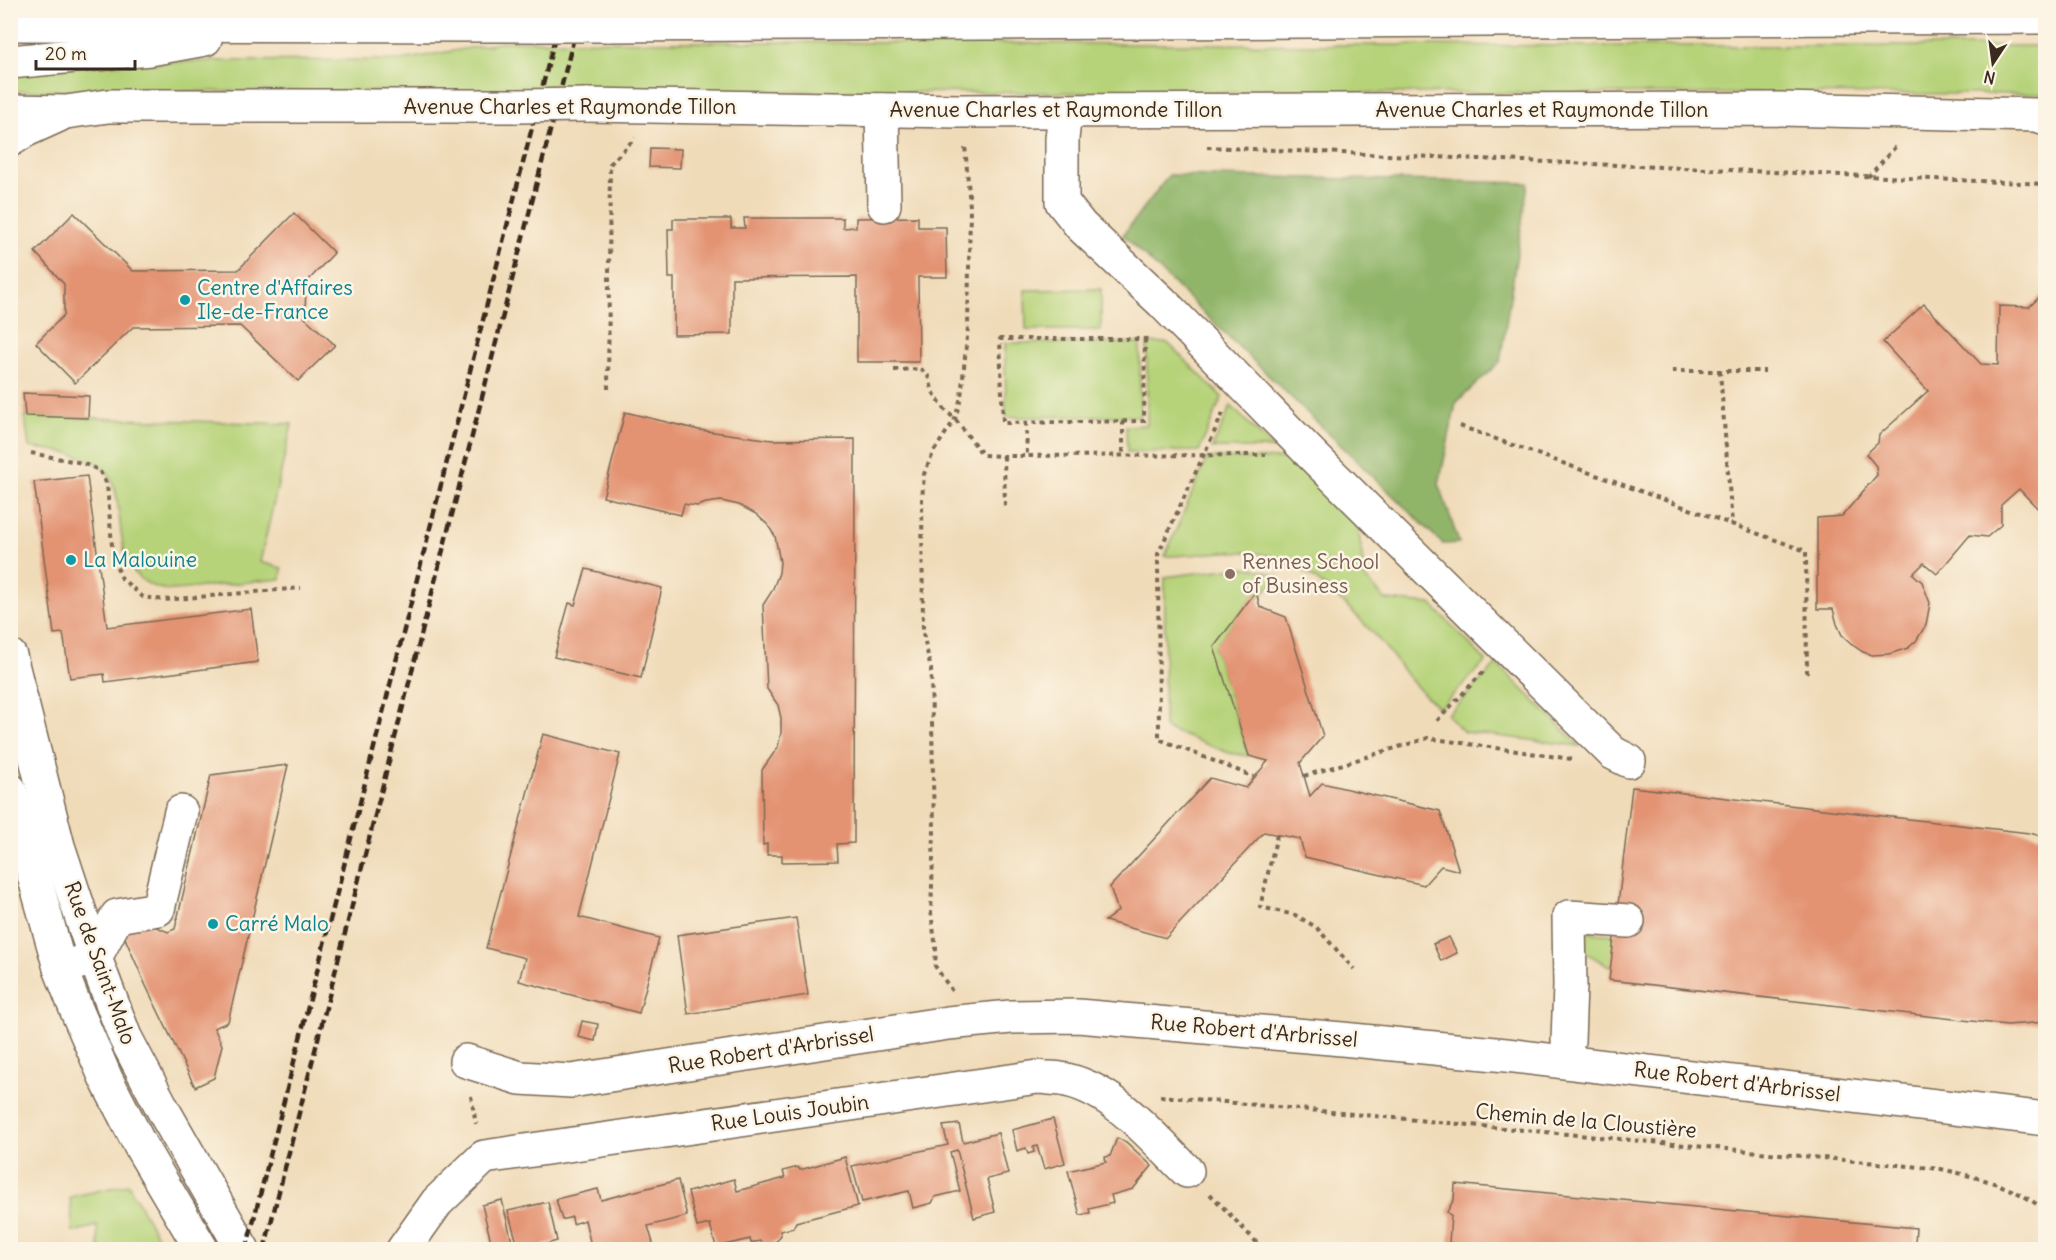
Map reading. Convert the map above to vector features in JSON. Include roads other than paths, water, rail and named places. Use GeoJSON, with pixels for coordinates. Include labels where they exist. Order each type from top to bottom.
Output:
{"type":"FeatureCollection","features":[{"type":"Feature","properties":{"kind":"main road"},"geometry":{"type":"LineString","coordinates":[[10,24],[607,25],[968,17],[2046,17]]}},
{"type":"Feature","properties":{"kind":"main road"},"geometry":{"type":"LineString","coordinates":[[10,62],[150,49],[284,24]]}},
{"type":"Feature","properties":{"kind":"main road","name":"Avenue Charles et Raymonde Tillon"},"geometry":{"type":"LineString","coordinates":[[10,111],[66,112],[108,106],[586,105],[647,112],[1781,109],[2036,115],[2046,118]]}},
{"type":"Feature","properties":{"kind":"main road"},"geometry":{"type":"LineString","coordinates":[[882,110],[884,205]]}},
{"type":"Feature","properties":{"kind":"main road"},"geometry":{"type":"LineString","coordinates":[[1065,111],[1062,139],[1062,202],[1081,226],[1197,337],[1312,455],[1613,753],[1629,761]]}},
{"type":"Feature","properties":{"kind":"main road","name":"Avenue Charles et Raymonde Tillon"},"geometry":{"type":"LineString","coordinates":[[10,140],[66,112]]}},
{"type":"Feature","properties":{"kind":"main road","name":"Rue de Saint-Malo"},"geometry":{"type":"LineString","coordinates":[[10,656],[43,849],[60,968],[106,1079],[141,1147],[199,1244]]}},
{"type":"Feature","properties":{"kind":"main road","name":"Rue de Saint-Malo"},"geometry":{"type":"LineString","coordinates":[[10,790],[43,849],[95,958],[125,1036],[208,1191],[243,1250]]}},
{"type":"Feature","properties":{"kind":"main road"},"geometry":{"type":"LineString","coordinates":[[60,968],[95,958],[117,916],[158,909],[181,812]]}},
{"type":"Feature","properties":{"kind":"main road"},"geometry":{"type":"LineString","coordinates":[[1568,1041],[1569,917],[1628,921]]}},
{"type":"Feature","properties":{"kind":"main road","name":"Rue Robert d'Arbrissel"},"geometry":{"type":"LineString","coordinates":[[466,1061],[520,1078],[571,1081],[948,1023],[1011,1017],[1078,1016],[1506,1055],[2046,1119]]}},
{"type":"Feature","properties":{"kind":"main road","name":"Rue Louis Joubin"},"geometry":{"type":"LineString","coordinates":[[403,1250],[437,1202],[484,1157],[1038,1077],[1062,1079],[1085,1086],[1108,1098],[1187,1170]]}},
{"type":"Feature","properties":{"kind":"railway"},"geometry":{"type":"LineString","coordinates":[[246,1250],[562,10]]}},
{"type":"Feature","properties":{"kind":"railway"},"geometry":{"type":"LineString","coordinates":[[264,1250],[581,10]]}},
{"type":"Feature","properties":{"kind":"place","name":"Centre d'Affaires Ile-de-France"},"geometry":{"type":"Point","coordinates":[185,300]}},
{"type":"Feature","properties":{"kind":"place","name":"La Malouine"},"geometry":{"type":"Point","coordinates":[71,560]}},
{"type":"Feature","properties":{"kind":"place","name":"Rennes School of Business"},"geometry":{"type":"Point","coordinates":[1230,574]}},
{"type":"Feature","properties":{"kind":"place","name":"Carré Malo"},"geometry":{"type":"Point","coordinates":[213,924]}}]}
